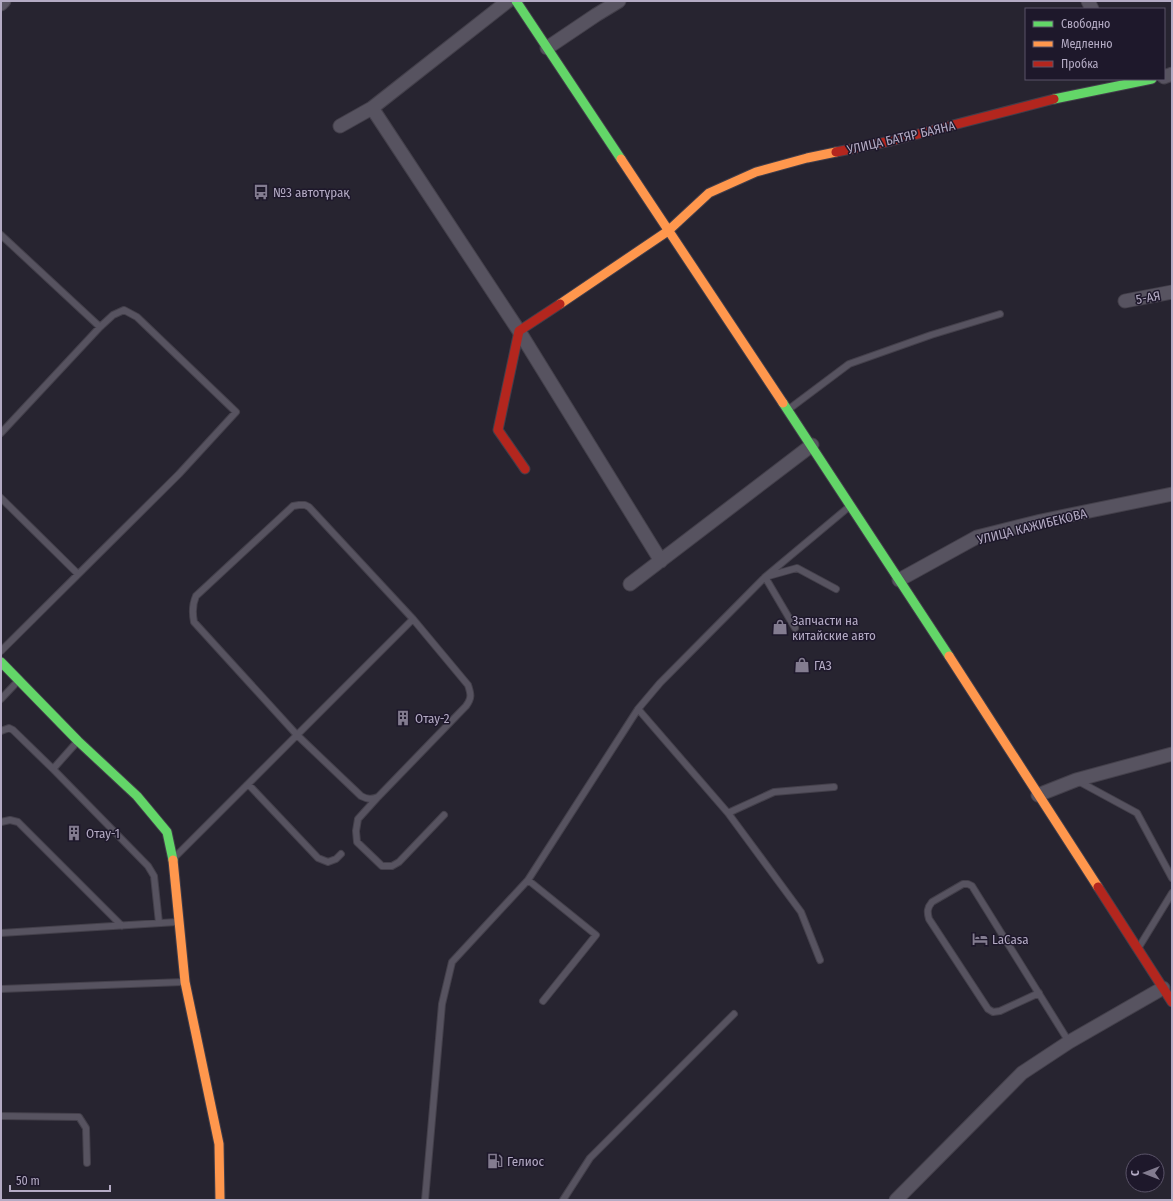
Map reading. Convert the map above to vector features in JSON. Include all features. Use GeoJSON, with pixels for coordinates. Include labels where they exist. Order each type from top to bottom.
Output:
{"type":"FeatureCollection","features":[{"type":"Feature","properties":{"kind":"street"},"geometry":{"type":"LineString","coordinates":[[1,4],[4,1]]}},
{"type":"Feature","properties":{"kind":"street"},"geometry":{"type":"LineString","coordinates":[[340,126],[372,108],[508,1]]}},
{"type":"Feature","properties":{"kind":"street"},"geometry":{"type":"LineString","coordinates":[[516,1],[787,410],[812,445],[1172,1002]]}},
{"type":"Feature","properties":{"kind":"street"},"geometry":{"type":"LineString","coordinates":[[596,1],[596,15]]}},
{"type":"Feature","properties":{"kind":"street"},"geometry":{"type":"LineString","coordinates":[[547,48],[619,1]]}},
{"type":"Feature","properties":{"kind":"street","name":"УЛИЦА БАТЯР БАЯНА"},"geometry":{"type":"LineString","coordinates":[[520,330],[668,231],[709,193],[756,172],[807,158],[891,141],[992,116],[1116,82],[1140,80]]}},
{"type":"Feature","properties":{"kind":"street"},"geometry":{"type":"LineString","coordinates":[[372,108],[520,330],[661,561]]}},
{"type":"Feature","properties":{"kind":"street","name":"5-АЯ"},"geometry":{"type":"LineString","coordinates":[[1125,301],[1172,292]]}},
{"type":"Feature","properties":{"kind":"street"},"geometry":{"type":"LineString","coordinates":[[520,330],[498,430],[525,469]]}},
{"type":"Feature","properties":{"kind":"street"},"geometry":{"type":"LineString","coordinates":[[630,584],[812,445]]}},
{"type":"Feature","properties":{"kind":"street","name":"УЛИЦА КАЖИБЕКОВА"},"geometry":{"type":"LineString","coordinates":[[900,580],[977,537],[1041,521],[1172,494]]}},
{"type":"Feature","properties":{"kind":"street"},"geometry":{"type":"LineString","coordinates":[[1,662],[78,741],[137,796],[167,832],[173,859],[185,982],[219,1144],[220,1200]]}},
{"type":"Feature","properties":{"kind":"street"},"geometry":{"type":"LineString","coordinates":[[1038,795],[1076,780],[1172,754]]}},
{"type":"Feature","properties":{"kind":"street"},"geometry":{"type":"LineString","coordinates":[[896,1200],[1022,1073],[1069,1042],[1162,988]]}},
{"type":"Feature","properties":{"kind":"lane"},"geometry":{"type":"LineString","coordinates":[[1,235],[100,327]]}},
{"type":"Feature","properties":{"kind":"lane"},"geometry":{"type":"LineString","coordinates":[[1,432],[100,327],[113,315],[124,310],[137,317],[236,412],[179,474],[1,651]]}},
{"type":"Feature","properties":{"kind":"lane"},"geometry":{"type":"LineString","coordinates":[[787,410],[849,364],[931,335],[1000,314]]}},
{"type":"Feature","properties":{"kind":"lane"},"geometry":{"type":"LineString","coordinates":[[1,498],[78,574]]}},
{"type":"Feature","properties":{"kind":"lane"},"geometry":{"type":"LineString","coordinates":[[378,797],[373,799],[360,796],[297,735],[194,622],[192,613],[193,603],[196,596],[293,506],[305,505],[309,507],[413,619],[468,685],[471,694],[470,701],[466,706],[358,819],[356,831],[357,842],[382,866],[392,866],[399,862],[444,815]]}},
{"type":"Feature","properties":{"kind":"lane"},"geometry":{"type":"LineString","coordinates":[[426,1200],[442,1004],[452,962],[528,880],[638,709],[660,683],[765,577],[851,505]]}},
{"type":"Feature","properties":{"kind":"lane"},"geometry":{"type":"LineString","coordinates":[[765,577],[797,568],[836,589]]}},
{"type":"Feature","properties":{"kind":"lane"},"geometry":{"type":"LineString","coordinates":[[765,577],[794,628]]}},
{"type":"Feature","properties":{"kind":"lane"},"geometry":{"type":"LineString","coordinates":[[173,859],[413,619]]}},
{"type":"Feature","properties":{"kind":"lane"},"geometry":{"type":"LineString","coordinates":[[1,699],[19,680]]}},
{"type":"Feature","properties":{"kind":"lane"},"geometry":{"type":"LineString","coordinates":[[638,709],[728,813],[801,912],[820,960]]}},
{"type":"Feature","properties":{"kind":"lane"},"geometry":{"type":"LineString","coordinates":[[1,731],[9,728],[13,730],[148,866],[154,876],[159,923]]}},
{"type":"Feature","properties":{"kind":"lane"},"geometry":{"type":"LineString","coordinates":[[53,769],[78,741]]}},
{"type":"Feature","properties":{"kind":"lane"},"geometry":{"type":"LineString","coordinates":[[1076,780],[1137,813],[1172,878]]}},
{"type":"Feature","properties":{"kind":"lane"},"geometry":{"type":"LineString","coordinates":[[248,784],[318,858],[328,862],[336,859],[341,854]]}},
{"type":"Feature","properties":{"kind":"lane"},"geometry":{"type":"LineString","coordinates":[[728,813],[774,792],[834,787]]}},
{"type":"Feature","properties":{"kind":"lane"},"geometry":{"type":"LineString","coordinates":[[1,822],[10,820],[18,822],[122,926]]}},
{"type":"Feature","properties":{"kind":"lane"},"geometry":{"type":"LineString","coordinates":[[528,880],[596,934],[543,1001]]}},
{"type":"Feature","properties":{"kind":"lane"},"geometry":{"type":"LineString","coordinates":[[1039,993],[1000,1011],[993,1012],[988,1009],[929,918],[927,912],[928,907],[932,902],[963,884],[972,886],[1039,993],[1069,1042]]}},
{"type":"Feature","properties":{"kind":"lane"},"geometry":{"type":"LineString","coordinates":[[1138,949],[1172,893]]}},
{"type":"Feature","properties":{"kind":"lane"},"geometry":{"type":"LineString","coordinates":[[1,933],[179,922]]}},
{"type":"Feature","properties":{"kind":"lane"},"geometry":{"type":"LineString","coordinates":[[1,989],[185,982]]}},
{"type":"Feature","properties":{"kind":"lane"},"geometry":{"type":"LineString","coordinates":[[563,1200],[590,1158],[734,1014]]}},
{"type":"Feature","properties":{"kind":"lane"},"geometry":{"type":"LineString","coordinates":[[1,1116],[79,1117],[86,1128],[87,1164]]}},
{"type":"Feature","properties":{"kind":"traffic: fast"},"geometry":{"type":"LineString","coordinates":[[516,1],[621,159]]}},
{"type":"Feature","properties":{"kind":"traffic: fast"},"geometry":{"type":"LineString","coordinates":[[1054,99],[1147,80]]}},
{"type":"Feature","properties":{"kind":"traffic: fast"},"geometry":{"type":"LineString","coordinates":[[783,403],[949,656]]}},
{"type":"Feature","properties":{"kind":"traffic: fast"},"geometry":{"type":"LineString","coordinates":[[1,662],[78,741],[137,796],[167,832],[173,860]]}},
{"type":"Feature","properties":{"kind":"traffic: slow"},"geometry":{"type":"LineString","coordinates":[[560,304],[668,231],[709,193],[756,172],[807,158],[836,152]]}},
{"type":"Feature","properties":{"kind":"traffic: slow"},"geometry":{"type":"LineString","coordinates":[[621,159],[783,403]]}},
{"type":"Feature","properties":{"kind":"traffic: slow"},"geometry":{"type":"LineString","coordinates":[[949,656],[1098,887]]}},
{"type":"Feature","properties":{"kind":"traffic: slow"},"geometry":{"type":"LineString","coordinates":[[173,860],[185,982],[219,1144],[220,1200]]}},
{"type":"Feature","properties":{"kind":"traffic: jam"},"geometry":{"type":"LineString","coordinates":[[836,152],[891,141],[1054,99]]}},
{"type":"Feature","properties":{"kind":"traffic: jam"},"geometry":{"type":"LineString","coordinates":[[525,469],[498,430],[519,331],[560,304]]}},
{"type":"Feature","properties":{"kind":"traffic: jam"},"geometry":{"type":"LineString","coordinates":[[1098,887],[1172,1002]]}},
{"type":"Feature","properties":{"kind":"place","name":"№3 автотұрақ"},"geometry":{"type":"Point","coordinates":[261,192]}},
{"type":"Feature","properties":{"kind":"place","name":"Запчасти на китайские авто"},"geometry":{"type":"Point","coordinates":[780,627]}},
{"type":"Feature","properties":{"kind":"place","name":"ГАЗ"},"geometry":{"type":"Point","coordinates":[802,665]}},
{"type":"Feature","properties":{"kind":"place","name":"Отау-2"},"geometry":{"type":"Point","coordinates":[403,718]}},
{"type":"Feature","properties":{"kind":"place","name":"Отау-1"},"geometry":{"type":"Point","coordinates":[74,833]}},
{"type":"Feature","properties":{"kind":"place","name":"LaCasa"},"geometry":{"type":"Point","coordinates":[980,939]}},
{"type":"Feature","properties":{"kind":"place","name":"Гелиос"},"geometry":{"type":"Point","coordinates":[495,1161]}}]}
